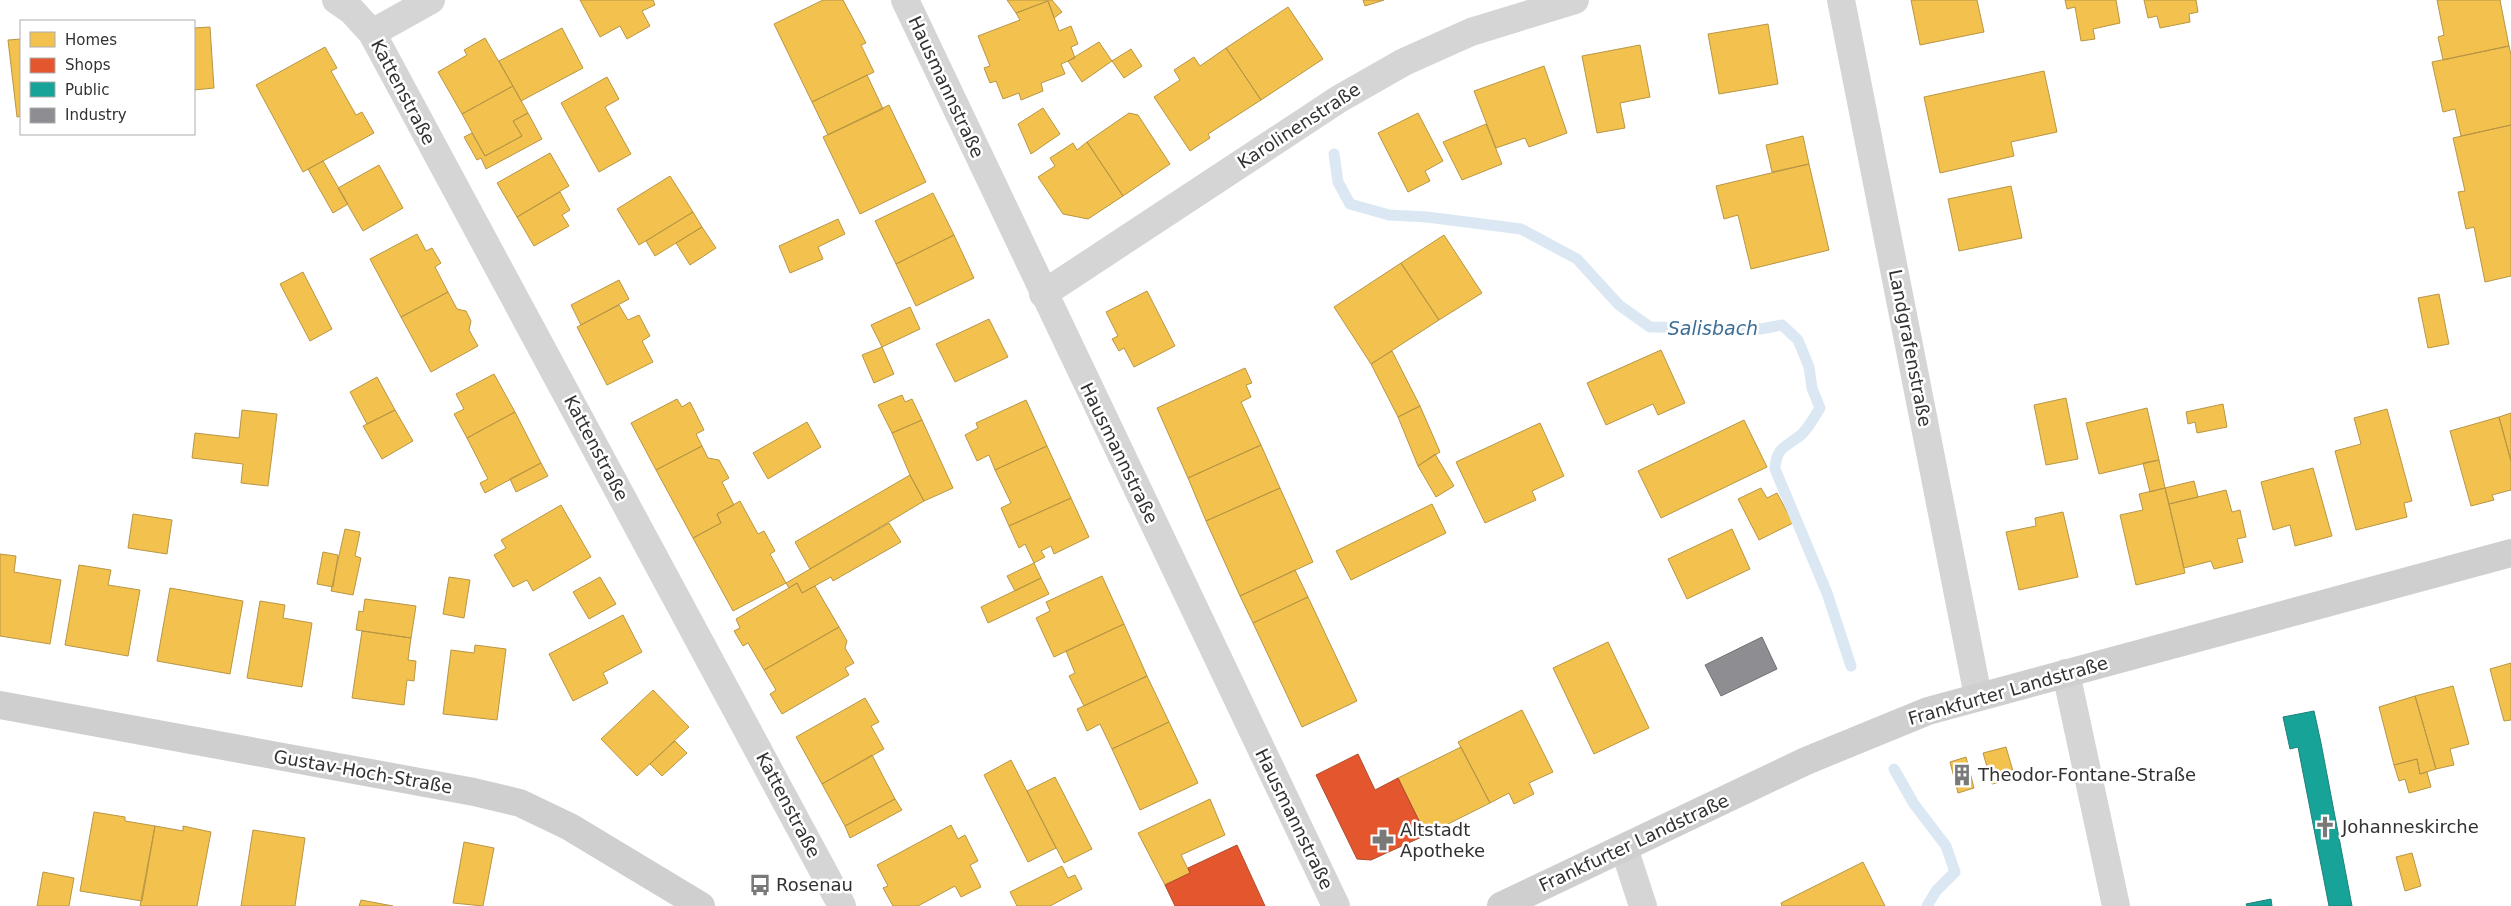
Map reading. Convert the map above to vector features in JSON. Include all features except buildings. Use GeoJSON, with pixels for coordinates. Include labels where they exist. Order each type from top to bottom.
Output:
{"type":"FeatureCollection","features":[{"type":"Feature","properties":{"kind":"main road","name":"Frankfurter Landstraße"},"geometry":{"type":"LineString","coordinates":[[1501,906],[1806,761],[1928,711],[2511,553]]}},
{"type":"Feature","properties":{"kind":"main road","name":"Gustav-Hoch-Straße"},"geometry":{"type":"LineString","coordinates":[[0,705],[474,792],[520,803],[570,827],[701,906]]}},
{"type":"Feature","properties":{"kind":"street","name":"Kattenstraße"},"geometry":{"type":"LineString","coordinates":[[336,0],[352,11],[372,34],[842,906]]}},
{"type":"Feature","properties":{"kind":"street"},"geometry":{"type":"LineString","coordinates":[[372,34],[431,0]]}},
{"type":"Feature","properties":{"kind":"street","name":"Hausmannstraße"},"geometry":{"type":"LineString","coordinates":[[905,0],[1043,294],[1336,906]]}},
{"type":"Feature","properties":{"kind":"street","name":"Karolinenstraße"},"geometry":{"type":"LineString","coordinates":[[1043,294],[1339,99],[1404,62],[1471,32],[1575,0]]}},
{"type":"Feature","properties":{"kind":"street","name":"Landgrafenstraße"},"geometry":{"type":"LineString","coordinates":[[1841,0],[1978,696]]}},
{"type":"Feature","properties":{"kind":"street"},"geometry":{"type":"LineString","coordinates":[[2066,673],[2116,906]]}},
{"type":"Feature","properties":{"kind":"street"},"geometry":{"type":"LineString","coordinates":[[1624,848],[1643,906]]}},
{"type":"Feature","properties":{"kind":"waterway","name":"Salisbach"},"geometry":{"type":"LineString","coordinates":[[1334,154],[1338,182],[1350,204],[1389,215],[1427,217],[1521,229],[1577,259],[1619,305],[1650,327],[1761,329],[1782,325],[1798,340],[1809,367],[1812,388],[1820,408],[1805,431],[1780,451],[1775,469],[1827,593],[1851,666]]}},
{"type":"Feature","properties":{"kind":"waterway","name":"Salisbach"},"geometry":{"type":"LineString","coordinates":[[1894,769],[1914,804],[1946,846],[1955,872],[1936,891],[1927,906]]}},
{"type":"Feature","properties":{"kind":"place","name":"Theodor-Fontane-Straße"},"geometry":{"type":"Point","coordinates":[1962,775]}},
{"type":"Feature","properties":{"kind":"place","name":"Johanneskirche"},"geometry":{"type":"Point","coordinates":[2325,827]}},
{"type":"Feature","properties":{"kind":"place","name":"Altstadt Apotheke"},"geometry":{"type":"Point","coordinates":[1383,840]}},
{"type":"Feature","properties":{"kind":"place","name":"Rosenau"},"geometry":{"type":"Point","coordinates":[760,885]}}]}
